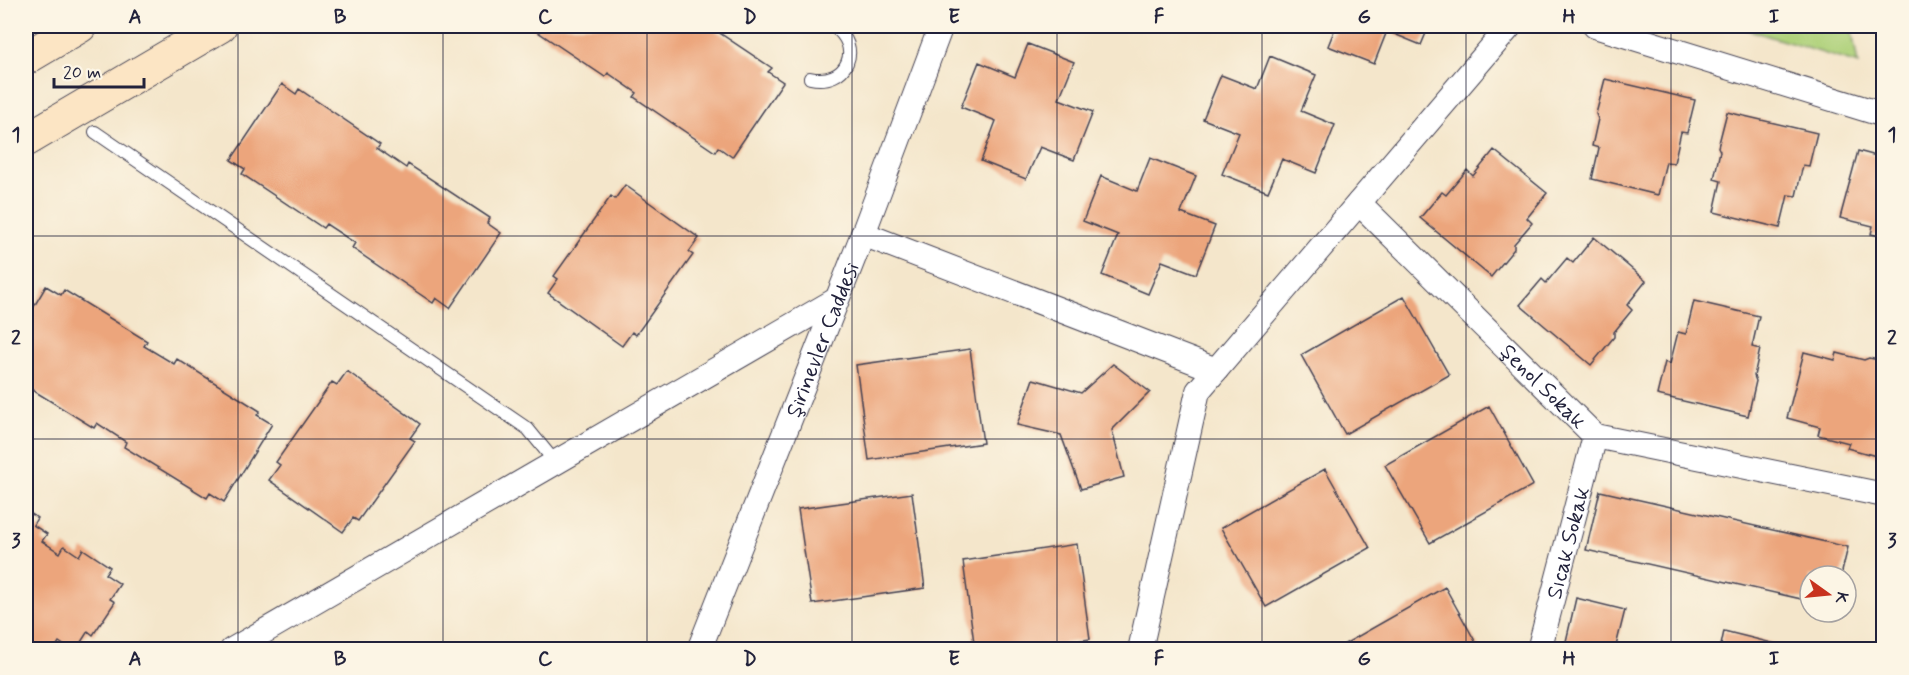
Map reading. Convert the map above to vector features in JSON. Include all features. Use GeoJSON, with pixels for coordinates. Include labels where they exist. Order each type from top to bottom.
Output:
{"type":"FeatureCollection","features":[{"type":"Feature","properties":{"kind":"street"},"geometry":{"type":"LineString","coordinates":[[26,58],[80,26]]}},
{"type":"Feature","properties":{"kind":"street"},"geometry":{"type":"LineString","coordinates":[[26,140],[220,26]]}},
{"type":"Feature","properties":{"kind":"street","name":"Şirinevler Caddesi"},"geometry":{"type":"LineString","coordinates":[[699,650],[863,234],[941,26]]}},
{"type":"Feature","properties":{"kind":"street"},"geometry":{"type":"LineString","coordinates":[[1140,650],[1198,391],[1510,26]]}},
{"type":"Feature","properties":{"kind":"street"},"geometry":{"type":"LineString","coordinates":[[1594,26],[1884,115]]}},
{"type":"Feature","properties":{"kind":"street","name":"Şenol Sokak"},"geometry":{"type":"LineString","coordinates":[[1359,203],[1595,436],[1884,495]]}},
{"type":"Feature","properties":{"kind":"street"},"geometry":{"type":"LineString","coordinates":[[863,234],[1216,370]]}},
{"type":"Feature","properties":{"kind":"street"},"geometry":{"type":"LineString","coordinates":[[232,650],[836,300]]}},
{"type":"Feature","properties":{"kind":"street","name":"Sıcak Sokak"},"geometry":{"type":"LineString","coordinates":[[1539,650],[1595,436]]}},
{"type":"Feature","properties":{"kind":"lane"},"geometry":{"type":"LineString","coordinates":[[810,78],[825,80],[831,78],[842,71],[848,61],[847,40],[841,31],[833,26]]}},
{"type":"Feature","properties":{"kind":"lane"},"geometry":{"type":"LineString","coordinates":[[95,132],[528,429],[555,462]]}},
{"type":"Feature","properties":{"kind":"green space"},"geometry":{"type":"Polygon","coordinates":[[[1736,26],[1851,26],[1858,64],[1736,26]]]}},
{"type":"Feature","properties":{"kind":"building"},"geometry":{"type":"Polygon","coordinates":[[[529,26],[709,26],[772,68],[768,72],[783,82],[732,157],[718,147],[715,152],[634,97],[637,93],[608,73],[605,77],[529,26]]]}},
{"type":"Feature","properties":{"kind":"building"},"geometry":{"type":"Polygon","coordinates":[[[1336,26],[1429,26],[1421,45],[1387,31],[1374,64],[1328,46],[1336,26]]]}},
{"type":"Feature","properties":{"kind":"building"},"geometry":{"type":"Polygon","coordinates":[[[1028,44],[1074,62],[1059,99],[1093,112],[1074,160],[1040,147],[1026,179],[981,161],[996,121],[961,107],[979,62],[1015,77],[1028,44]]]}},
{"type":"Feature","properties":{"kind":"building"},"geometry":{"type":"Polygon","coordinates":[[[1270,56],[1316,75],[1301,111],[1335,125],[1316,173],[1282,159],[1268,192],[1222,174],[1239,133],[1203,119],[1221,75],[1257,89],[1270,56]]]}},
{"type":"Feature","properties":{"kind":"building"},"geometry":{"type":"Polygon","coordinates":[[[1605,79],[1695,100],[1687,133],[1681,132],[1674,163],[1666,162],[1658,195],[1592,179],[1599,148],[1592,146],[1598,119],[1596,114],[1605,79]]]}},
{"type":"Feature","properties":{"kind":"building"},"geometry":{"type":"Polygon","coordinates":[[[282,84],[296,94],[299,89],[380,144],[377,148],[406,168],[408,164],[490,218],[487,223],[501,233],[450,308],[436,298],[433,303],[352,248],[355,243],[326,224],[323,228],[242,174],[245,169],[231,160],[282,84]]]}},
{"type":"Feature","properties":{"kind":"building"},"geometry":{"type":"Polygon","coordinates":[[[1727,112],[1817,133],[1809,166],[1803,165],[1796,196],[1788,195],[1780,228],[1714,212],[1721,181],[1714,179],[1720,151],[1718,147],[1727,112]]]}},
{"type":"Feature","properties":{"kind":"building"},"geometry":{"type":"Polygon","coordinates":[[[1494,150],[1547,193],[1527,218],[1532,223],[1491,277],[1420,218],[1442,192],[1446,195],[1467,170],[1473,176],[1494,150]]]}},
{"type":"Feature","properties":{"kind":"building"},"geometry":{"type":"Polygon","coordinates":[[[1858,151],[1884,158],[1884,237],[1871,234],[1873,226],[1840,218],[1858,151]]]}},
{"type":"Feature","properties":{"kind":"building"},"geometry":{"type":"Polygon","coordinates":[[[1150,158],[1196,176],[1181,213],[1215,226],[1196,274],[1162,261],[1148,294],[1102,275],[1118,235],[1083,221],[1101,176],[1137,191],[1150,158]]]}},
{"type":"Feature","properties":{"kind":"building"},"geometry":{"type":"Polygon","coordinates":[[[625,185],[699,238],[689,252],[693,255],[636,335],[632,332],[622,346],[548,293],[558,279],[554,276],[611,196],[615,199],[625,185]]]}},
{"type":"Feature","properties":{"kind":"building"},"geometry":{"type":"Polygon","coordinates":[[[1594,237],[1646,281],[1627,305],[1632,310],[1591,365],[1520,305],[1542,279],[1546,283],[1567,258],[1573,263],[1594,237]]]}},
{"type":"Feature","properties":{"kind":"building"},"geometry":{"type":"Polygon","coordinates":[[[46,286],[61,295],[64,290],[147,341],[144,346],[174,364],[177,359],[260,411],[257,415],[272,424],[224,502],[210,493],[207,498],[124,447],[126,442],[97,423],[94,428],[26,386],[26,320],[46,286]]]}},
{"type":"Feature","properties":{"kind":"building"},"geometry":{"type":"Polygon","coordinates":[[[1404,296],[1449,375],[1345,434],[1301,355],[1404,296]]]}},
{"type":"Feature","properties":{"kind":"building"},"geometry":{"type":"Polygon","coordinates":[[[1694,301],[1759,316],[1752,347],[1760,349],[1748,416],[1657,395],[1665,362],[1670,364],[1678,332],[1686,334],[1694,301]]]}},
{"type":"Feature","properties":{"kind":"building"},"geometry":{"type":"Polygon","coordinates":[[[970,349],[983,443],[869,460],[856,365],[970,349]]]}},
{"type":"Feature","properties":{"kind":"building"},"geometry":{"type":"Polygon","coordinates":[[[1804,352],[1835,360],[1837,353],[1864,360],[1869,358],[1884,361],[1884,445],[1880,457],[1847,448],[1849,443],[1818,435],[1820,427],[1787,418],[1804,352]]]}},
{"type":"Feature","properties":{"kind":"building"},"geometry":{"type":"Polygon","coordinates":[[[1113,364],[1150,392],[1112,430],[1124,477],[1081,489],[1061,435],[1017,425],[1033,379],[1081,393],[1113,364]]]}},
{"type":"Feature","properties":{"kind":"building"},"geometry":{"type":"Polygon","coordinates":[[[347,371],[420,424],[410,438],[415,441],[358,521],[353,518],[343,532],[269,480],[280,465],[276,462],[332,382],[337,385],[347,371]]]}},
{"type":"Feature","properties":{"kind":"building"},"geometry":{"type":"Polygon","coordinates":[[[1489,406],[1533,485],[1430,543],[1385,465],[1489,406]]]}},
{"type":"Feature","properties":{"kind":"building"},"geometry":{"type":"Polygon","coordinates":[[[1325,469],[1370,548],[1266,607],[1221,528],[1325,469]]]}},
{"type":"Feature","properties":{"kind":"building"},"geometry":{"type":"Polygon","coordinates":[[[1600,491],[1848,547],[1844,564],[1798,564],[1798,598],[1586,550],[1600,491]]]}},
{"type":"Feature","properties":{"kind":"building"},"geometry":{"type":"Polygon","coordinates":[[[912,493],[925,588],[812,604],[798,509],[912,493]]]}},
{"type":"Feature","properties":{"kind":"building"},"geometry":{"type":"Polygon","coordinates":[[[26,510],[37,518],[33,525],[47,534],[42,541],[60,553],[64,546],[79,556],[83,549],[110,567],[105,574],[120,584],[110,599],[115,602],[93,635],[88,631],[76,650],[71,650],[59,642],[54,650],[43,650],[38,646],[35,650],[26,650],[26,510]]]}},
{"type":"Feature","properties":{"kind":"building"},"geometry":{"type":"Polygon","coordinates":[[[1077,544],[1090,639],[1018,650],[975,650],[963,561],[1077,544]]]}},
{"type":"Feature","properties":{"kind":"building"},"geometry":{"type":"Polygon","coordinates":[[[1445,587],[1480,650],[1343,650],[1341,646],[1445,587]]]}},
{"type":"Feature","properties":{"kind":"building"},"geometry":{"type":"Polygon","coordinates":[[[1576,598],[1625,610],[1615,650],[1564,650],[1576,598]]]}},
{"type":"Feature","properties":{"kind":"building"},"geometry":{"type":"Polygon","coordinates":[[[1724,631],[1796,649],[1796,650],[1720,650],[1724,631]]]}}]}
